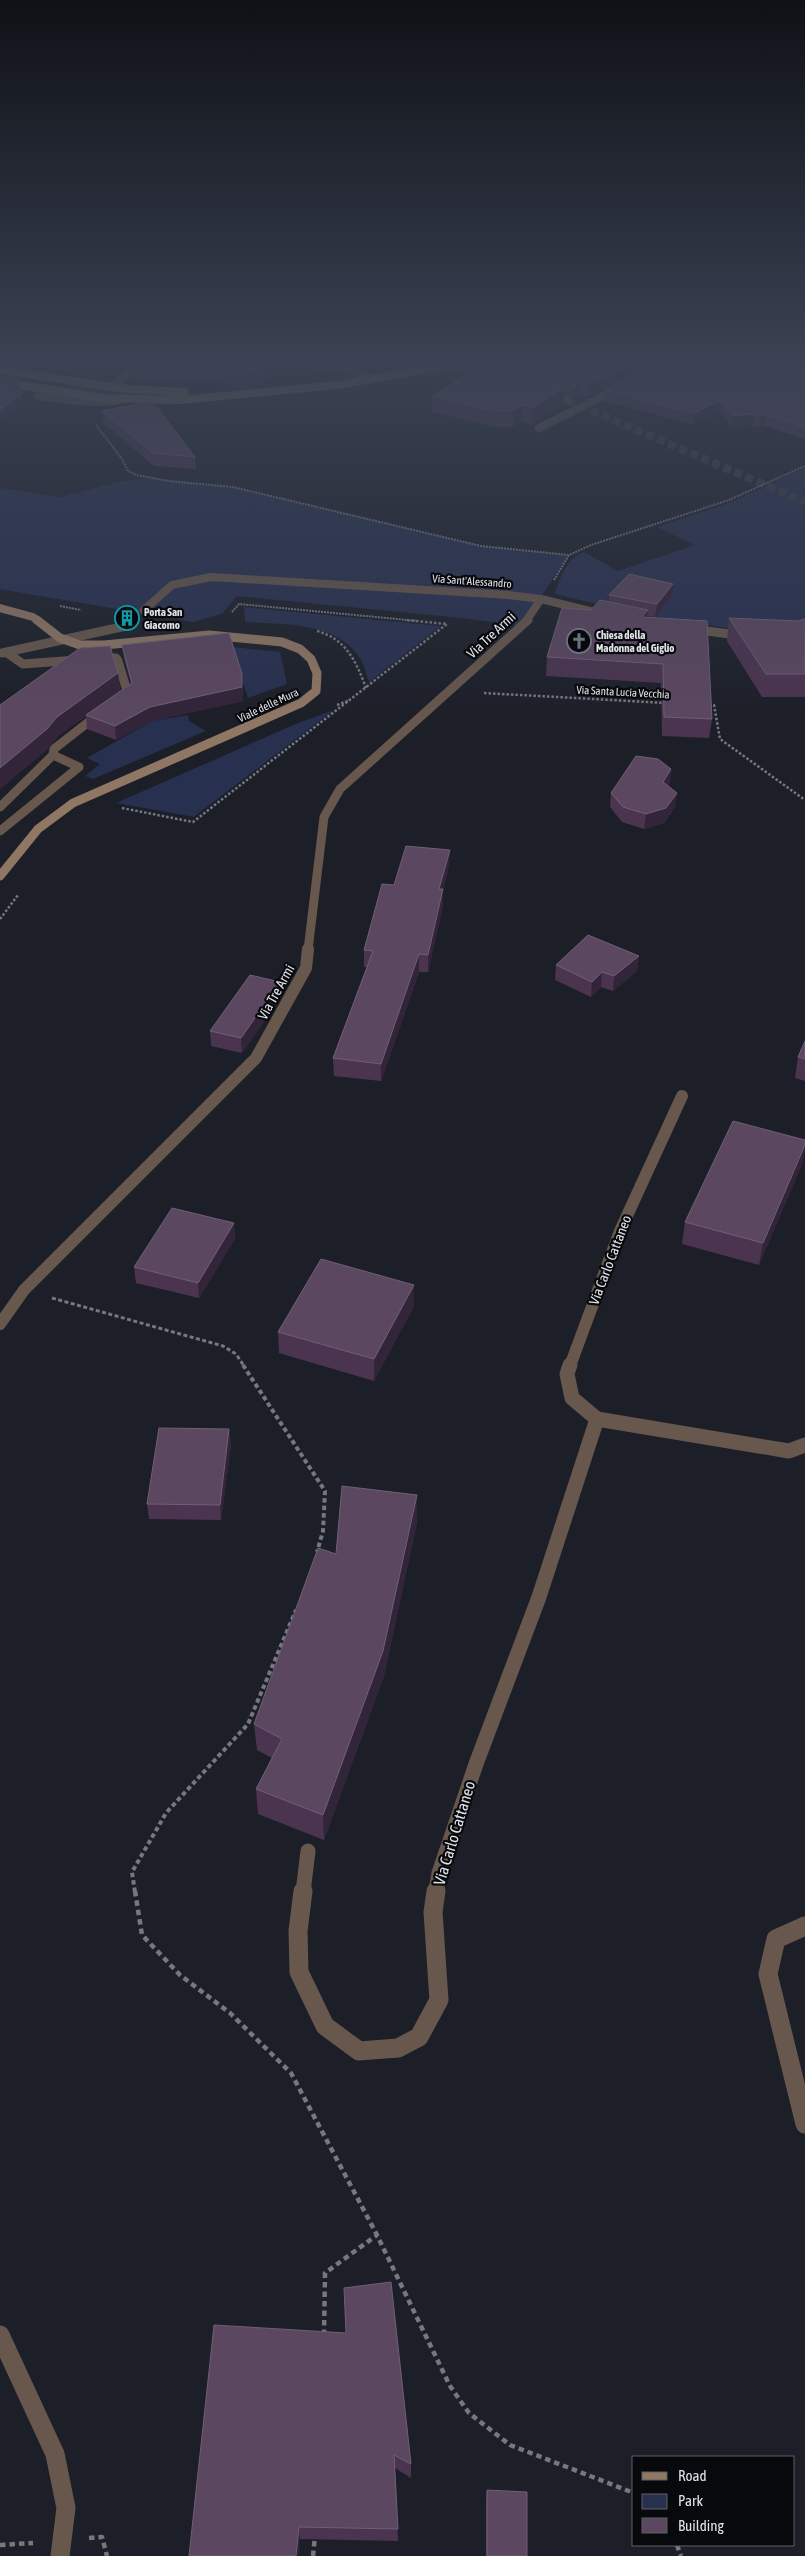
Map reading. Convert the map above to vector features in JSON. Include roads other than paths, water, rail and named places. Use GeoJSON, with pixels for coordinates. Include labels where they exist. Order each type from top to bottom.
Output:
{"type":"FeatureCollection","features":[{"type":"Feature","properties":{"kind":"street","name":"Via Sant'Alessandro"},"geometry":{"type":"LineString","coordinates":[[144,610],[172,585],[211,577],[509,595],[541,599],[605,615]]}},
{"type":"Feature","properties":{"kind":"street","name":"Via Tre Armi"},"geometry":{"type":"LineString","coordinates":[[0,1324],[24,1290],[256,1058],[306,968],[324,817],[340,789],[522,626],[530,618],[541,599]]}},
{"type":"Feature","properties":{"kind":"street","name":"Viale delle Mura"},"geometry":{"type":"LineString","coordinates":[[0,608],[33,617],[65,641],[80,645],[104,645],[209,635],[267,640],[294,645],[304,651],[315,665],[319,679],[316,691],[301,703],[89,795],[57,812],[42,823],[0,876]]}},
{"type":"Feature","properties":{"kind":"street"},"geometry":{"type":"LineString","coordinates":[[3,653],[65,641],[126,626]]}},
{"type":"Feature","properties":{"kind":"street"},"geometry":{"type":"LineString","coordinates":[[683,628],[751,636]]}},
{"type":"Feature","properties":{"kind":"street"},"geometry":{"type":"LineString","coordinates":[[0,807],[80,726],[128,694],[116,658],[105,657],[23,664],[3,653]]}},
{"type":"Feature","properties":{"kind":"street"},"geometry":{"type":"LineString","coordinates":[[0,831],[79,767],[54,752]]}},
{"type":"Feature","properties":{"kind":"street","name":"Via Carlo Cattaneo"},"geometry":{"type":"LineString","coordinates":[[308,1851],[298,1931],[299,1972],[325,2026],[359,2051],[398,2048],[419,2037],[439,2000],[433,1912],[439,1873],[476,1764],[539,1597],[597,1419],[572,1398],[567,1374],[620,1231],[682,1096]]}},
{"type":"Feature","properties":{"kind":"street"},"geometry":{"type":"LineString","coordinates":[[597,1419],[789,1450],[799,1449],[805,1445]]}},
{"type":"Feature","properties":{"kind":"street"},"geometry":{"type":"LineString","coordinates":[[805,1926],[776,1939],[768,1974],[805,2124]]}},
{"type":"Feature","properties":{"kind":"street"},"geometry":{"type":"LineString","coordinates":[[0,2335],[55,2454],[66,2508],[60,2556]]}},
{"type":"Feature","properties":{"kind":"tunnel"},"geometry":{"type":"LineString","coordinates":[[752,479],[805,502]]}},
{"type":"Feature","properties":{"kind":"tunnel"},"geometry":{"type":"LineString","coordinates":[[131,621],[144,610]]}},
{"type":"Feature","properties":{"kind":"tunnel"},"geometry":{"type":"LineString","coordinates":[[126,626],[133,620]]}},
{"type":"Feature","properties":{"kind":"place","name":"Porta San Giacomo"},"geometry":{"type":"Point","coordinates":[127,618]}},
{"type":"Feature","properties":{"kind":"place","name":"Chiesa della Madonna del Giglio"},"geometry":{"type":"Point","coordinates":[579,641]}}]}
